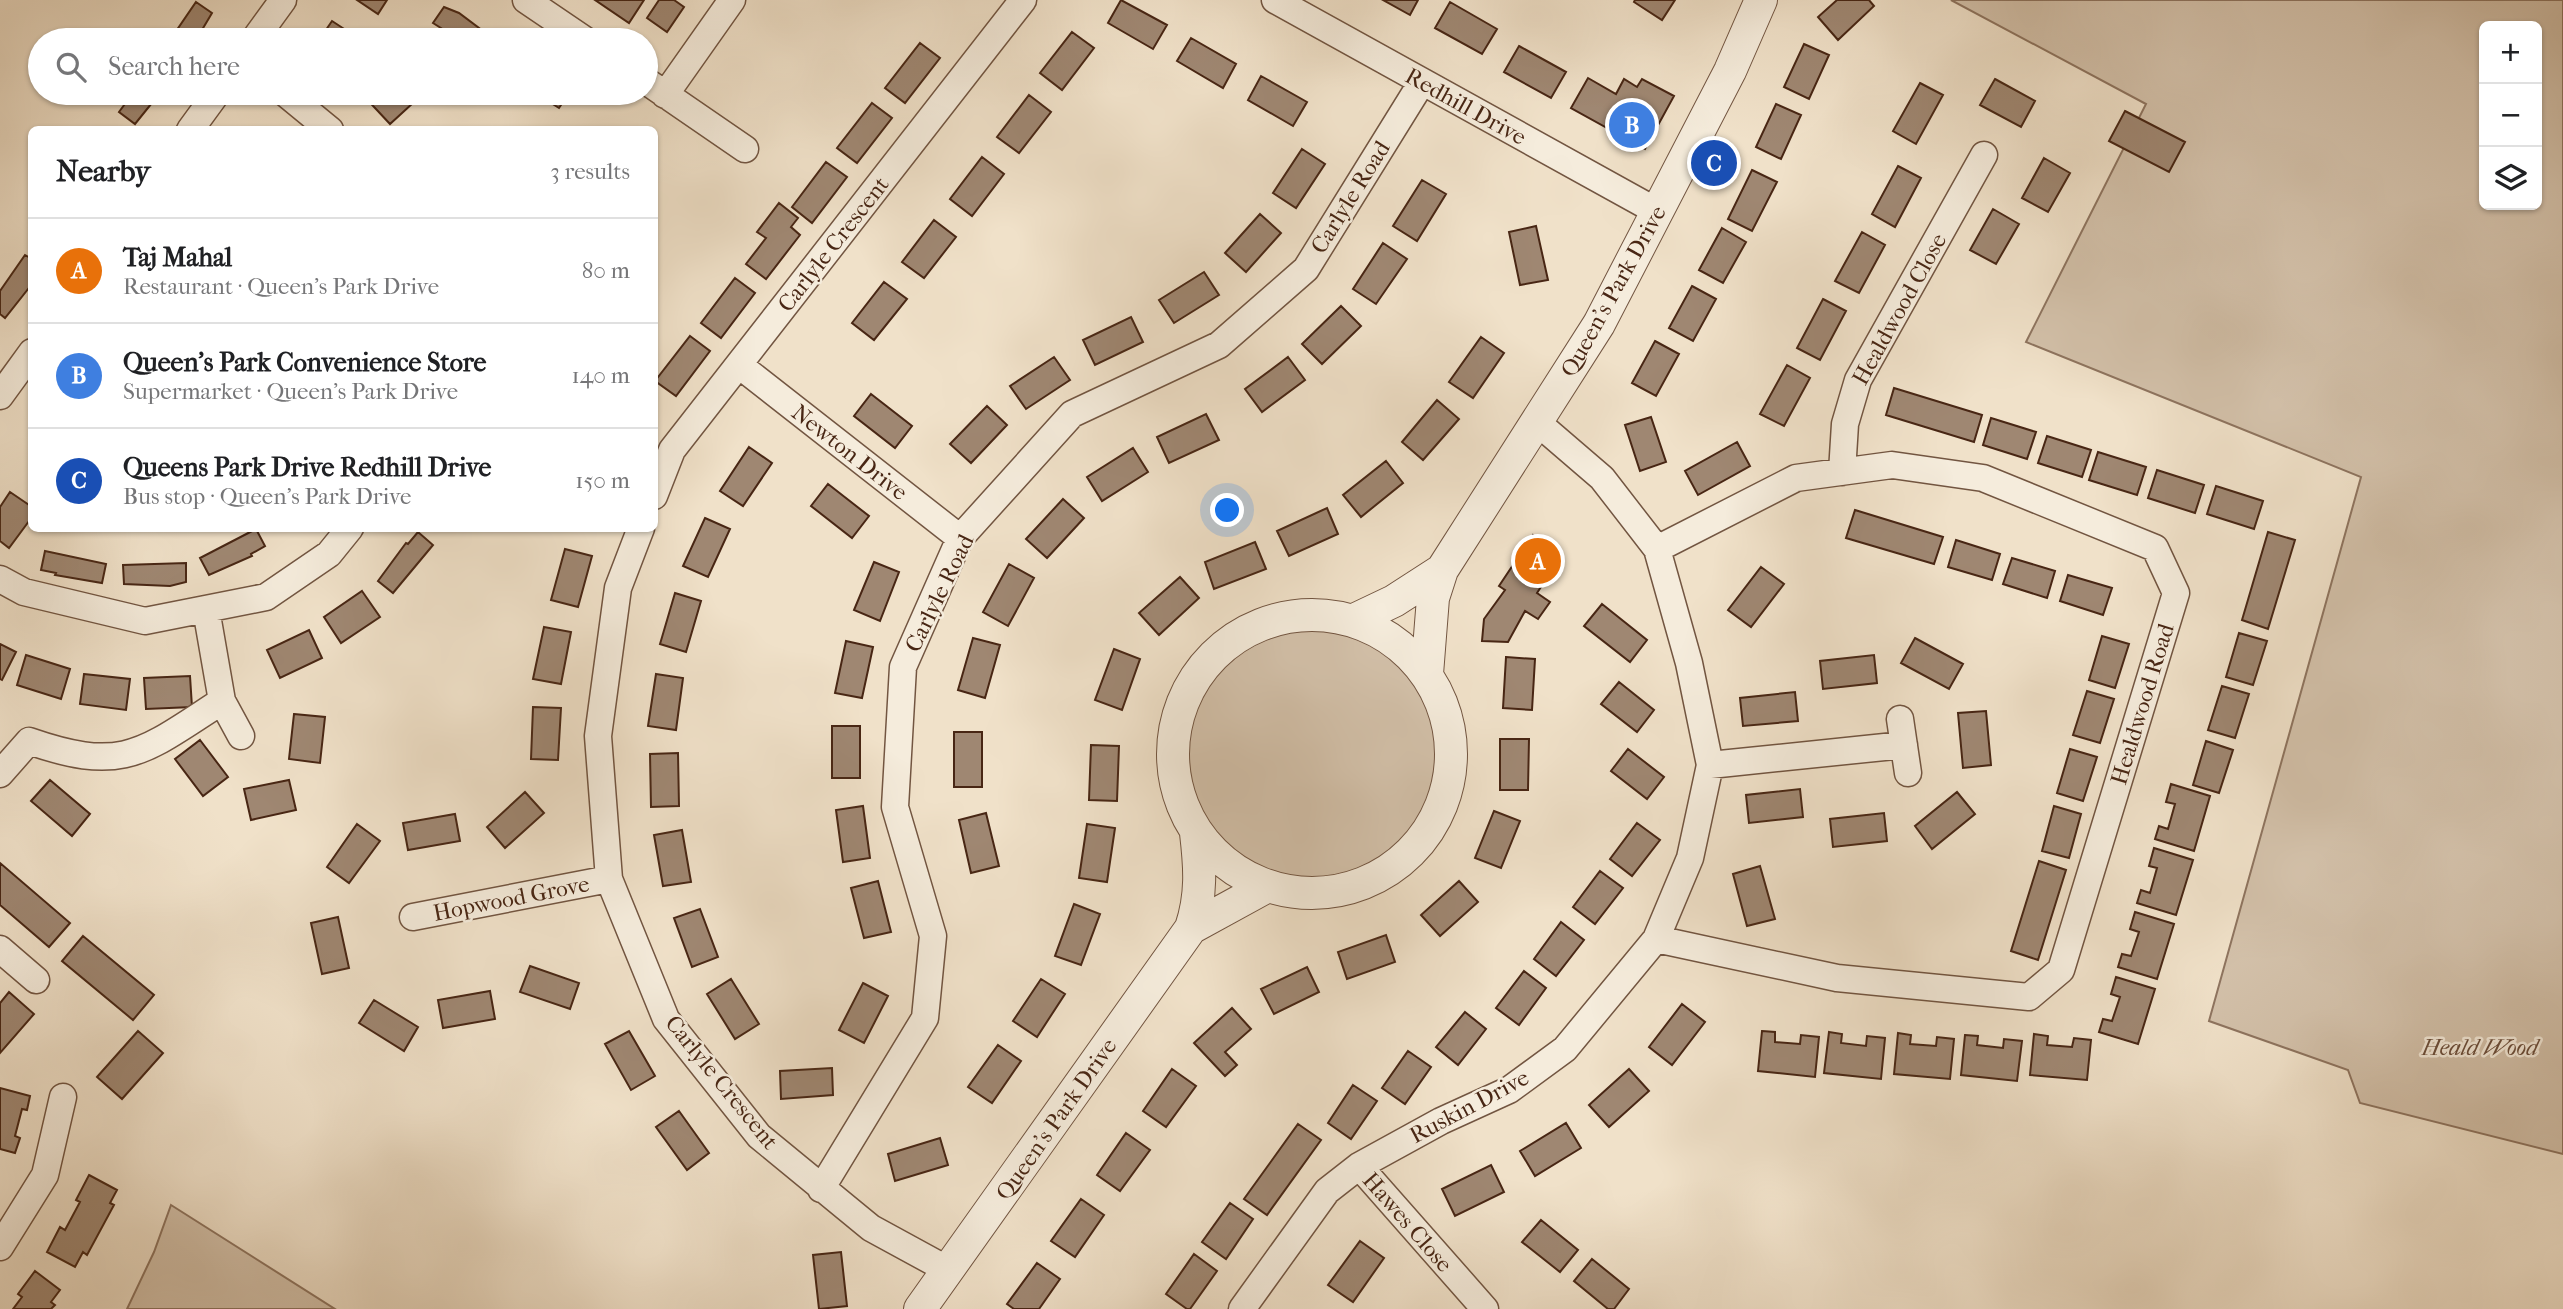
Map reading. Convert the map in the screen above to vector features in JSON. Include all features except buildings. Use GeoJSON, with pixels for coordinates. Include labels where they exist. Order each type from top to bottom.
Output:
{"type":"FeatureCollection","features":[{"type":"Feature","properties":{"kind":"street"},"geometry":{"type":"LineString","coordinates":[[263,28],[283,0]]}},
{"type":"Feature","properties":{"kind":"street"},"geometry":{"type":"LineString","coordinates":[[526,0],[567,28]]}},
{"type":"Feature","properties":{"kind":"street"},"geometry":{"type":"LineString","coordinates":[[658,85],[732,0]]}},
{"type":"Feature","properties":{"kind":"street","name":"Carlyle Crescent"},"geometry":{"type":"LineString","coordinates":[[658,486],[673,450],[1023,0]]}},
{"type":"Feature","properties":{"kind":"street","name":"Redhill Drive"},"geometry":{"type":"LineString","coordinates":[[1275,0],[1658,212]]}},
{"type":"Feature","properties":{"kind":"street","name":"Queen's Park Drive"},"geometry":{"type":"LineString","coordinates":[[1427,674],[1430,614],[1443,570],[1599,324],[1730,71],[1761,0]]}},
{"type":"Feature","properties":{"kind":"street","name":"Carlyle Road"},"geometry":{"type":"LineString","coordinates":[[821,1189],[925,1018],[933,936],[895,807],[903,667],[960,538],[1072,414],[1219,345],[1306,269],[1422,82]]}},
{"type":"Feature","properties":{"kind":"street"},"geometry":{"type":"LineString","coordinates":[[658,90],[745,149]]}},
{"type":"Feature","properties":{"kind":"street"},"geometry":{"type":"LineString","coordinates":[[193,126],[208,105]]}},
{"type":"Feature","properties":{"kind":"street"},"geometry":{"type":"LineString","coordinates":[[300,105],[325,126]]}},
{"type":"Feature","properties":{"kind":"street","name":"Healdwood Close"},"geometry":{"type":"LineString","coordinates":[[1842,472],[1845,424],[1858,380],[1984,155]]}},
{"type":"Feature","properties":{"kind":"street"},"geometry":{"type":"LineString","coordinates":[[0,396],[28,358]]}},
{"type":"Feature","properties":{"kind":"street","name":"Newton Drive"},"geometry":{"type":"LineString","coordinates":[[739,365],[960,538]]}},
{"type":"Feature","properties":{"kind":"street","name":"Ruskin Drive"},"geometry":{"type":"LineString","coordinates":[[1242,1309],[1327,1191],[1359,1166],[1441,1121],[1509,1090],[1565,1049],[1656,939],[1690,858],[1710,765],[1689,663],[1657,549],[1602,478],[1538,423]]}},
{"type":"Feature","properties":{"kind":"street","name":"Healdwood Road"},"geometry":{"type":"LineString","coordinates":[[1656,939],[1837,978],[2029,997],[2061,970],[2176,593],[2155,548],[1983,478],[1892,465],[1796,478],[1657,549]]}},
{"type":"Feature","properties":{"kind":"street"},"geometry":{"type":"LineString","coordinates":[[0,579],[24,592],[145,621],[266,597],[329,554],[348,532]]}},
{"type":"Feature","properties":{"kind":"street","name":"Carlyle Crescent"},"geometry":{"type":"LineString","coordinates":[[639,532],[618,589],[598,737],[609,879],[666,1019],[759,1136],[871,1228],[947,1270]]}},
{"type":"Feature","properties":{"kind":"street","name":"Queen's Park Drive"},"geometry":{"type":"LineString","coordinates":[[1354,620],[1394,601],[1443,570]]}},
{"type":"Feature","properties":{"kind":"street"},"geometry":{"type":"LineString","coordinates":[[206,609],[222,701],[241,736]]}},
{"type":"Feature","properties":{"kind":"street","name":"Queen's Park Drive"},"geometry":{"type":"LineString","coordinates":[[920,1309],[1191,928],[1199,904],[1201,873],[1196,833],[1177,792],[1172,748],[1181,704],[1204,665],[1237,635],[1279,618],[1323,614],[1354,620],[1382,632],[1407,650],[1427,674],[1442,701],[1451,731],[1452,761],[1447,792],[1435,821],[1418,846],[1395,867],[1355,887],[1310,894],[1266,887],[1227,866],[1196,833]]}},
{"type":"Feature","properties":{"kind":"street"},"geometry":{"type":"LineString","coordinates":[[0,774],[29,741],[64,753],[111,759],[151,747],[222,701]]}},
{"type":"Feature","properties":{"kind":"street"},"geometry":{"type":"LineString","coordinates":[[1710,765],[1902,732],[1908,773]]}},
{"type":"Feature","properties":{"kind":"street","name":"Hopwood Grove"},"geometry":{"type":"LineString","coordinates":[[414,917],[609,879]]}},
{"type":"Feature","properties":{"kind":"street","name":"Queen's Park Drive"},"geometry":{"type":"LineString","coordinates":[[1191,928],[1266,887]]}},
{"type":"Feature","properties":{"kind":"street"},"geometry":{"type":"LineString","coordinates":[[0,949],[36,981]]}},
{"type":"Feature","properties":{"kind":"street"},"geometry":{"type":"LineString","coordinates":[[0,1247],[44,1175],[63,1097]]}},
{"type":"Feature","properties":{"kind":"street","name":"Hawes Close"},"geometry":{"type":"LineString","coordinates":[[1359,1166],[1485,1309]]}},
{"type":"Feature","properties":{"kind":"green space","name":"Heald Wood"},"geometry":{"type":"Polygon","coordinates":[[[1951,0],[2563,0],[2563,1154],[2360,1103],[2348,1070],[2209,1021],[2361,477],[2026,342],[2146,104],[1951,0]]]}},
{"type":"Feature","properties":{"kind":"green space"},"geometry":{"type":"Polygon","coordinates":[[[1301,627],[1325,627],[1362,636],[1384,648],[1403,664],[1419,683],[1431,705],[1438,729],[1438,779],[1431,803],[1419,825],[1403,844],[1384,860],[1362,872],[1325,881],[1301,881],[1264,872],[1242,860],[1215,835],[1195,803],[1191,791],[1186,766],[1186,742],[1195,705],[1207,683],[1232,656],[1264,636],[1276,632],[1301,627]]]}},
{"type":"Feature","properties":{"kind":"green space"},"geometry":{"type":"Polygon","coordinates":[[[171,1205],[335,1309],[127,1309],[154,1252],[171,1205]]]}},
{"type":"Feature","properties":{"kind":"place","name":"Queen's Park Convenience Store"},"geometry":{"type":"Point","coordinates":[1632,125]}},
{"type":"Feature","properties":{"kind":"place","name":"Queens Park Drive Redhill Drive"},"geometry":{"type":"Point","coordinates":[1714,163]}},
{"type":"Feature","properties":{"kind":"place","name":"Taj Mahal"},"geometry":{"type":"Point","coordinates":[1538,561]}}]}
